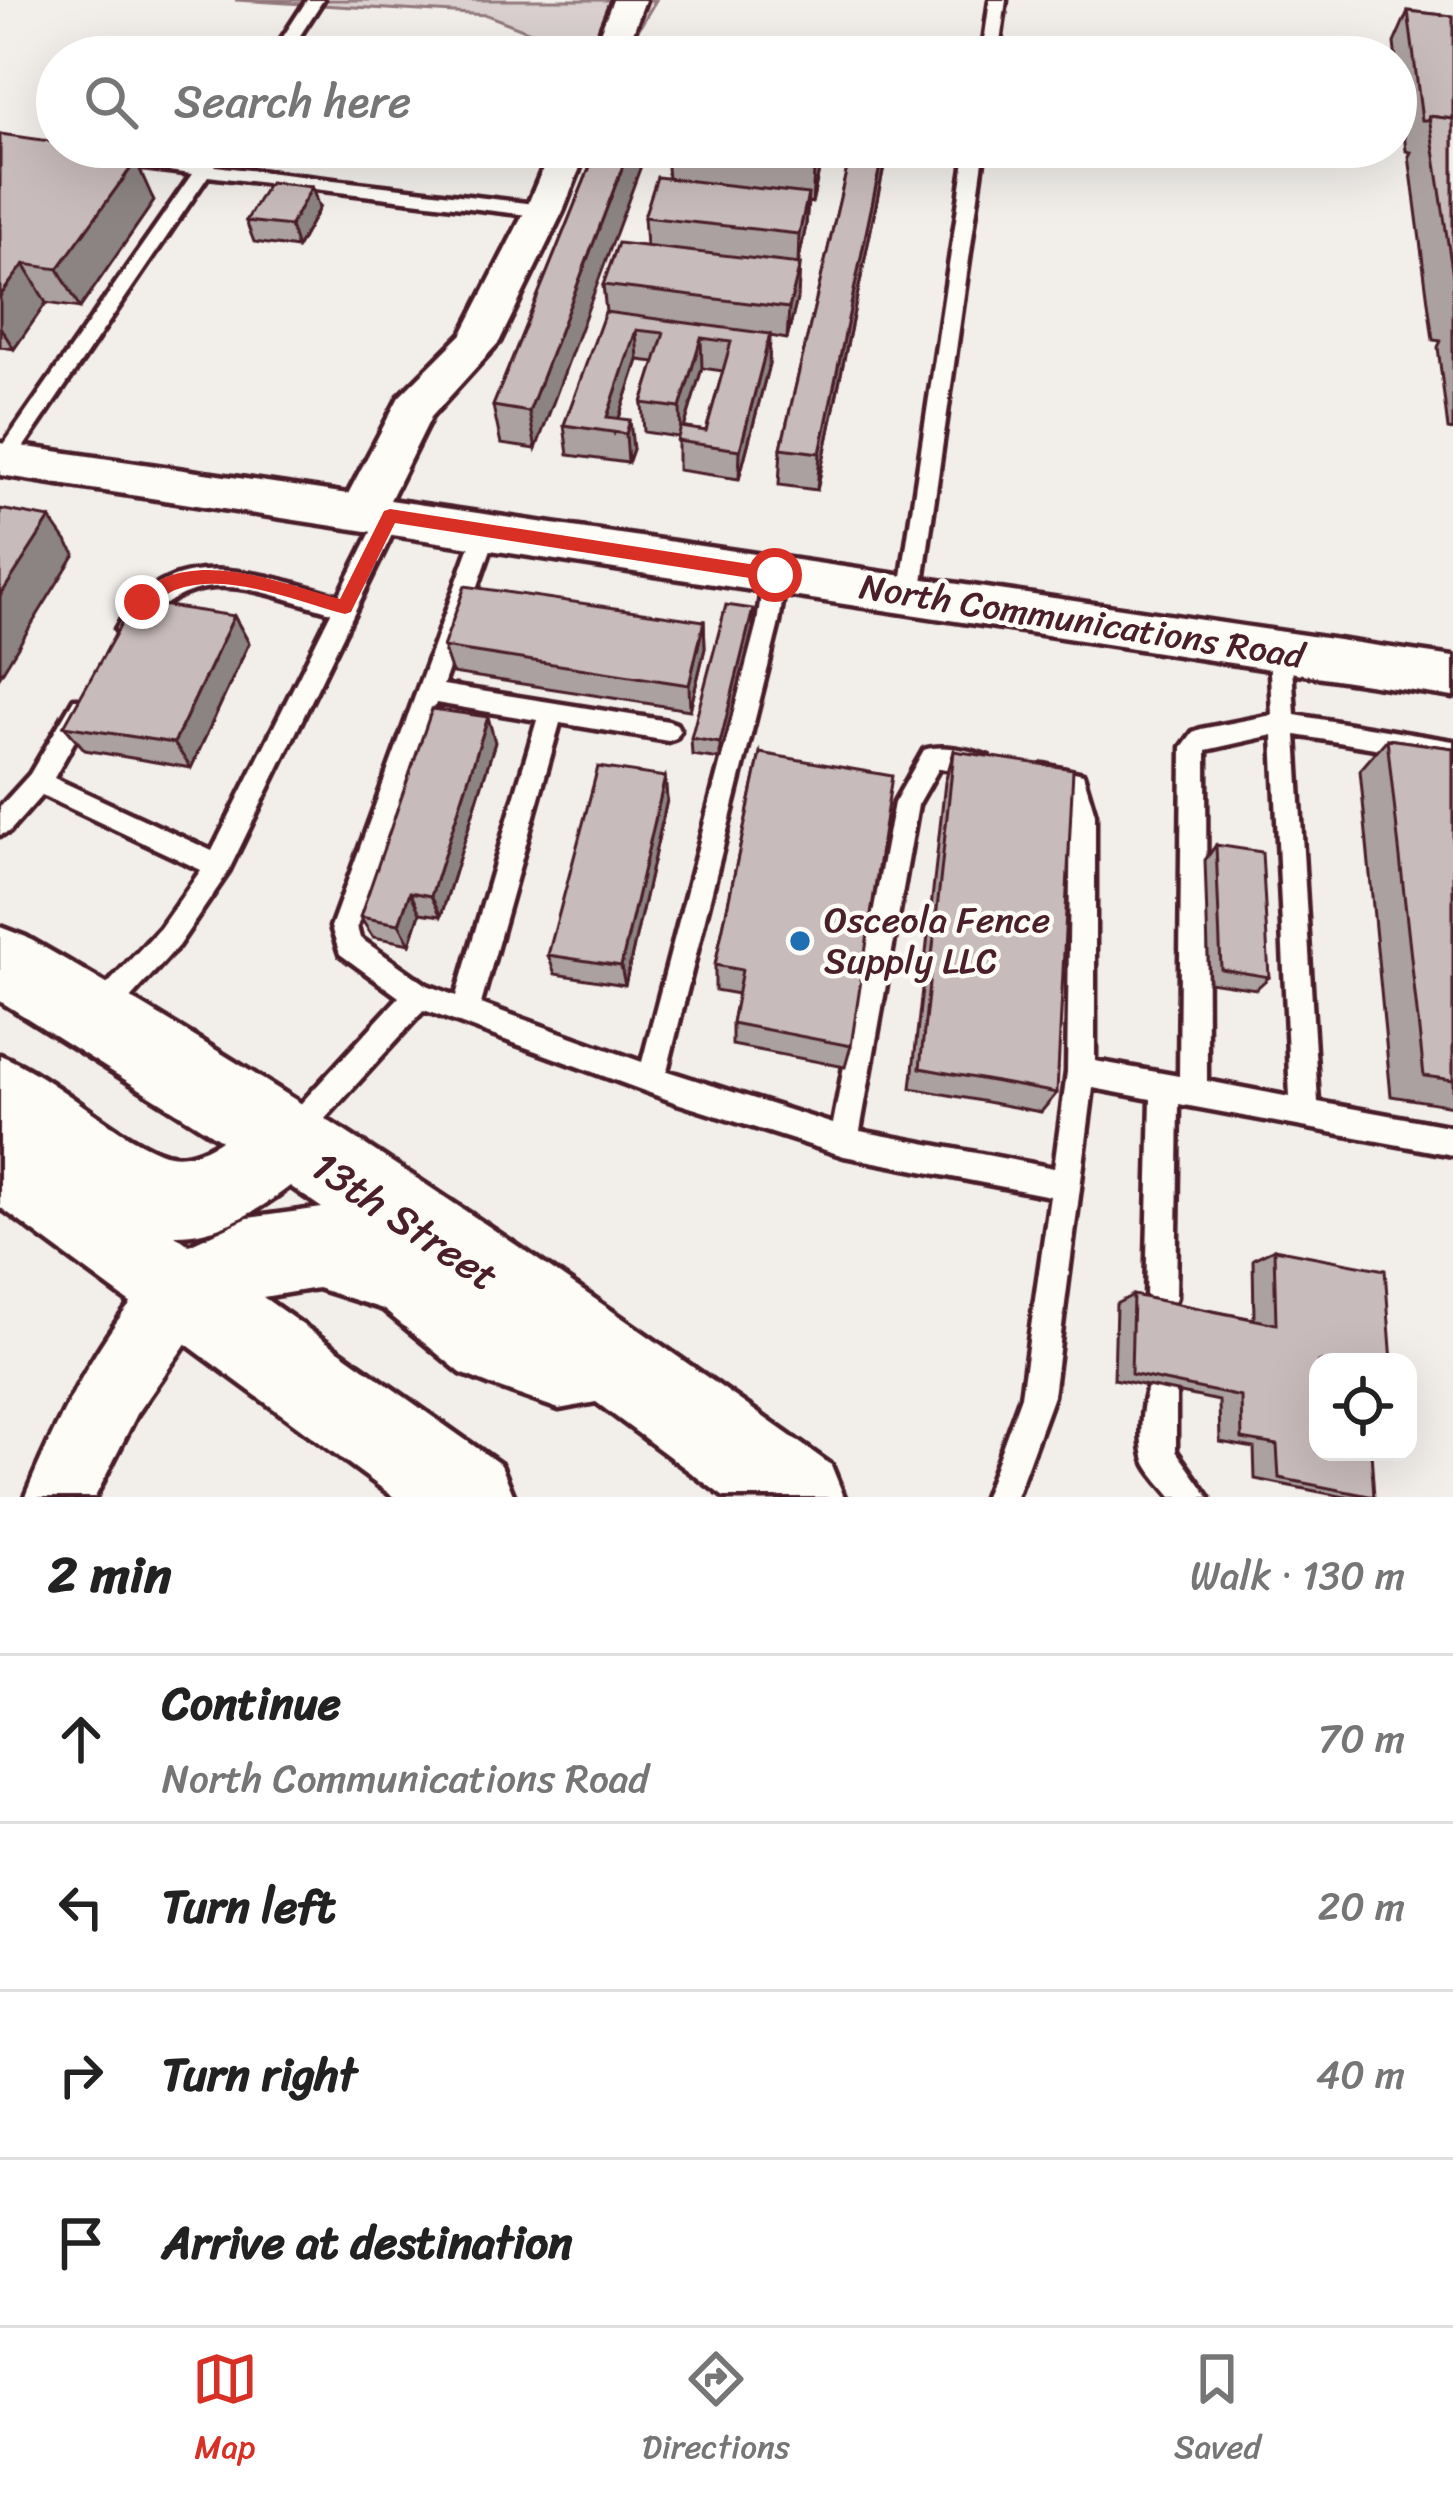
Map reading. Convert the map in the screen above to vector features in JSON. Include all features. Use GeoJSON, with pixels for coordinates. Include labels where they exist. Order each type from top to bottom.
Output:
{"type":"FeatureCollection","features":[{"type":"Feature","properties":{"kind":"highway","name":"13th Street"},"geometry":{"type":"LineString","coordinates":[[0,961],[97,1016],[286,1140],[799,1497]]}},
{"type":"Feature","properties":{"kind":"highway"},"geometry":{"type":"LineString","coordinates":[[0,1093],[144,1189],[171,1198],[213,1191],[286,1140]]}},
{"type":"Feature","properties":{"kind":"highway"},"geometry":{"type":"LineString","coordinates":[[0,1159],[469,1497]]}},
{"type":"Feature","properties":{"kind":"highway"},"geometry":{"type":"LineString","coordinates":[[182,1294],[248,1259],[317,1247],[407,1275],[491,1343],[560,1366],[605,1358]]}},
{"type":"Feature","properties":{"kind":"street"},"geometry":{"type":"LineString","coordinates":[[615,36],[629,0]]}},
{"type":"Feature","properties":{"kind":"street"},"geometry":{"type":"LineString","coordinates":[[376,515],[413,408],[478,342],[561,168]]}},
{"type":"Feature","properties":{"kind":"street","name":"North Communications Road"},"geometry":{"type":"LineString","coordinates":[[2,459],[1453,677]]}},
{"type":"Feature","properties":{"kind":"street"},"geometry":{"type":"LineString","coordinates":[[60,1497],[84,1441],[136,1348],[182,1294]]}},
{"type":"Feature","properties":{"kind":"lane"},"geometry":{"type":"LineString","coordinates":[[292,36],[315,0]]}},
{"type":"Feature","properties":{"kind":"lane"},"geometry":{"type":"LineString","coordinates":[[993,36],[998,0]]}},
{"type":"Feature","properties":{"kind":"lane"},"geometry":{"type":"LineString","coordinates":[[189,168],[544,211]]}},
{"type":"Feature","properties":{"kind":"lane"},"geometry":{"type":"LineString","coordinates":[[910,596],[973,168]]}},
{"type":"Feature","properties":{"kind":"lane"},"geometry":{"type":"LineString","coordinates":[[2,459],[205,170]]}},
{"type":"Feature","properties":{"kind":"lane"},"geometry":{"type":"LineString","coordinates":[[97,1016],[169,937],[218,866],[345,607],[376,515]]}},
{"type":"Feature","properties":{"kind":"lane"},"geometry":{"type":"LineString","coordinates":[[485,532],[344,927],[349,945],[419,995],[651,1080],[844,1142],[1066,1185]]}},
{"type":"Feature","properties":{"kind":"lane"},"geometry":{"type":"LineString","coordinates":[[651,1080],[768,623],[775,575]]}},
{"type":"Feature","properties":{"kind":"lane"},"geometry":{"type":"LineString","coordinates":[[119,642],[142,602],[166,586],[202,576],[236,579],[345,607]]}},
{"type":"Feature","properties":{"kind":"lane"},"geometry":{"type":"LineString","coordinates":[[1280,651],[1306,1114]]}},
{"type":"Feature","properties":{"kind":"lane"},"geometry":{"type":"LineString","coordinates":[[0,824],[39,782],[96,682]]}},
{"type":"Feature","properties":{"kind":"lane"},"geometry":{"type":"LineString","coordinates":[[428,692],[668,731]]}},
{"type":"Feature","properties":{"kind":"lane"},"geometry":{"type":"LineString","coordinates":[[465,1012],[551,712]]}},
{"type":"Feature","properties":{"kind":"lane"},"geometry":{"type":"LineString","coordinates":[[1161,1297],[1179,1090],[1194,747],[1201,739],[1284,723],[1453,752]]}},
{"type":"Feature","properties":{"kind":"lane"},"geometry":{"type":"LineString","coordinates":[[844,1142],[906,803],[933,757],[1074,782],[1083,814],[1081,1072],[1037,1396],[1000,1497]]}},
{"type":"Feature","properties":{"kind":"lane"},"geometry":{"type":"LineString","coordinates":[[39,782],[218,866]]}},
{"type":"Feature","properties":{"kind":"lane"},"geometry":{"type":"LineString","coordinates":[[286,1140],[419,995]]}},
{"type":"Feature","properties":{"kind":"lane"},"geometry":{"type":"LineString","coordinates":[[1081,1072],[1453,1141]]}},
{"type":"Feature","properties":{"kind":"lane"},"geometry":{"type":"LineString","coordinates":[[1160,1395],[1160,1457],[1193,1497]]}},
{"type":"Feature","properties":{"kind":"shaded area"},"geometry":{"type":"Polygon","coordinates":[[[235,0],[656,0],[635,36],[540,36],[487,15],[235,0]]]}},
{"type":"Feature","properties":{"kind":"building"},"geometry":{"type":"Polygon","coordinates":[[[1408,11],[1453,16],[1453,119],[1429,116],[1422,120],[1417,36],[1411,36],[1408,11]]]}},
{"type":"Feature","properties":{"kind":"building"},"geometry":{"type":"Polygon","coordinates":[[[1429,116],[1453,119],[1453,277],[1429,116]]]}},
{"type":"Feature","properties":{"kind":"building"},"geometry":{"type":"Polygon","coordinates":[[[0,134],[36,139],[36,168],[131,168],[58,269],[24,264],[0,296],[0,134]]]}},
{"type":"Feature","properties":{"kind":"building"},"geometry":{"type":"Polygon","coordinates":[[[589,168],[622,168],[529,412],[493,406],[589,168]]]}},
{"type":"Feature","properties":{"kind":"building"},"geometry":{"type":"Polygon","coordinates":[[[847,168],[880,168],[820,453],[781,448],[847,168]]]}},
{"type":"Feature","properties":{"kind":"building"},"geometry":{"type":"Polygon","coordinates":[[[657,177],[808,194],[799,234],[644,217],[657,177]]]}},
{"type":"Feature","properties":{"kind":"building"},"geometry":{"type":"Polygon","coordinates":[[[269,182],[312,187],[290,226],[246,221],[269,182]]]}},
{"type":"Feature","properties":{"kind":"building"},"geometry":{"type":"Polygon","coordinates":[[[618,243],[800,264],[789,308],[603,285],[618,243]]]}},
{"type":"Feature","properties":{"kind":"building"},"geometry":{"type":"Polygon","coordinates":[[[605,312],[770,334],[740,450],[677,441],[681,427],[706,431],[731,342],[701,338],[680,408],[642,403],[664,333],[636,330],[607,417],[630,420],[626,434],[564,425],[605,312]]]}},
{"type":"Feature","properties":{"kind":"building"},"geometry":{"type":"Polygon","coordinates":[[[0,509],[50,518],[0,596],[0,509]]]}},
{"type":"Feature","properties":{"kind":"building"},"geometry":{"type":"Polygon","coordinates":[[[465,586],[704,621],[689,685],[443,647],[465,586]]]}},
{"type":"Feature","properties":{"kind":"building"},"geometry":{"type":"Polygon","coordinates":[[[134,601],[234,616],[174,743],[64,726],[134,601]]]}},
{"type":"Feature","properties":{"kind":"building"},"geometry":{"type":"Polygon","coordinates":[[[726,605],[753,609],[720,743],[691,738],[726,605]]]}},
{"type":"Feature","properties":{"kind":"building"},"geometry":{"type":"Polygon","coordinates":[[[432,709],[488,717],[431,896],[410,892],[399,924],[360,917],[432,709]]]}},
{"type":"Feature","properties":{"kind":"building"},"geometry":{"type":"Polygon","coordinates":[[[1387,739],[1453,748],[1453,1080],[1424,1076],[1387,739]]]}},
{"type":"Feature","properties":{"kind":"building"},"geometry":{"type":"Polygon","coordinates":[[[954,751],[1073,769],[1057,1093],[920,1068],[954,751]]]}},
{"type":"Feature","properties":{"kind":"building"},"geometry":{"type":"Polygon","coordinates":[[[760,753],[892,776],[851,1046],[732,1023],[742,970],[715,965],[760,753]]]}},
{"type":"Feature","properties":{"kind":"building"},"geometry":{"type":"Polygon","coordinates":[[[598,767],[665,777],[621,966],[548,955],[598,767]]]}},
{"type":"Feature","properties":{"kind":"building"},"geometry":{"type":"Polygon","coordinates":[[[1216,845],[1262,852],[1269,977],[1221,969],[1216,845]]]}},
{"type":"Feature","properties":{"kind":"building"},"geometry":{"type":"Polygon","coordinates":[[[1274,1249],[1385,1270],[1391,1353],[1309,1353],[1309,1461],[1372,1461],[1374,1497],[1279,1478],[1277,1445],[1242,1439],[1241,1397],[1131,1374],[1133,1295],[1276,1324],[1274,1249]]]}},
{"type":"Feature","properties":{"kind":"place","name":"Osceola Fence Supply LLC"},"geometry":{"type":"Point","coordinates":[800,941]}},
{"type":"Feature","properties":{"kind":"route"},"geometry":{"type":"LineString","coordinates":[[142,602],[166,586],[202,576],[236,579],[345,607],[390,516],[775,575]]}}]}
